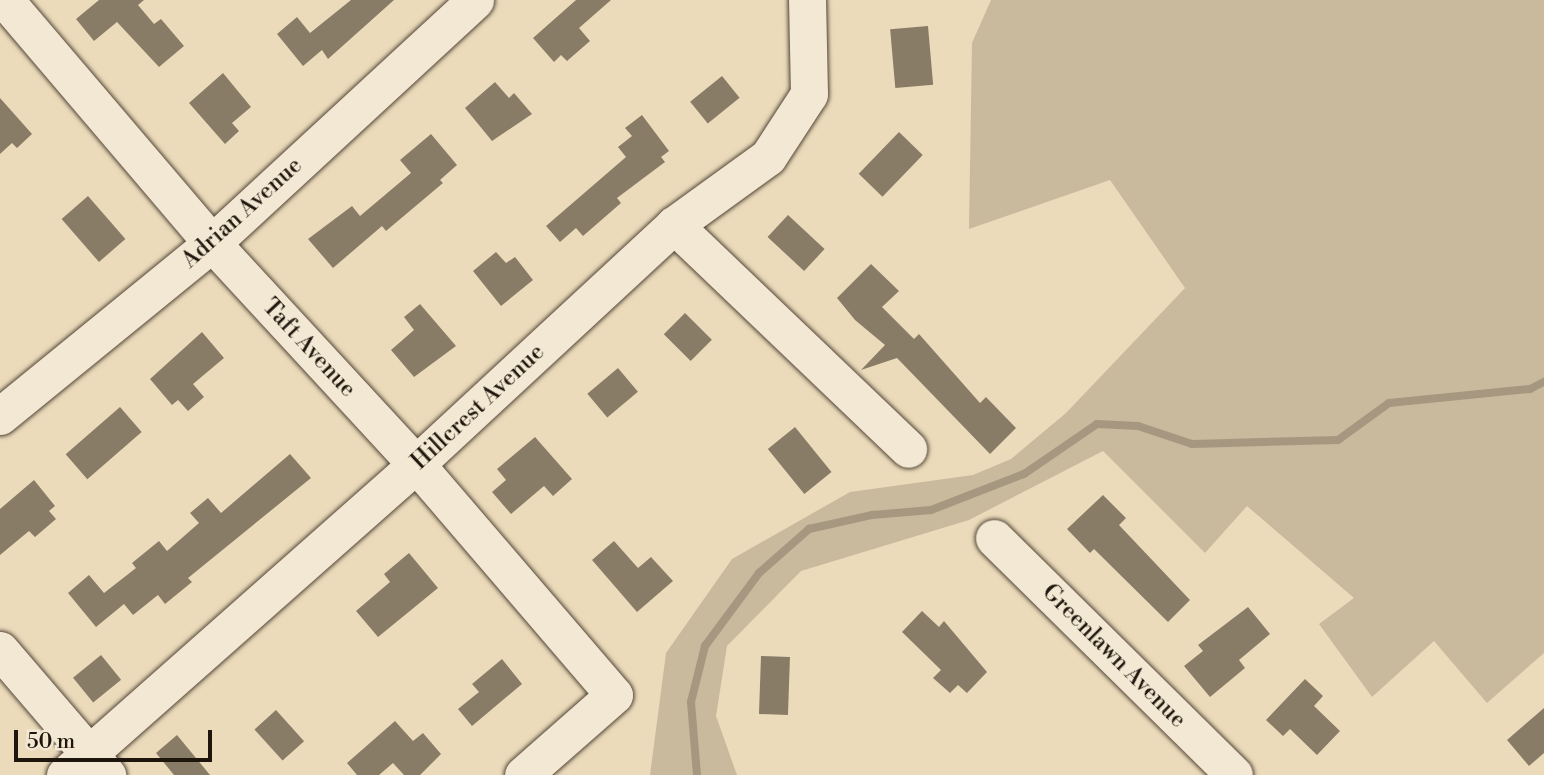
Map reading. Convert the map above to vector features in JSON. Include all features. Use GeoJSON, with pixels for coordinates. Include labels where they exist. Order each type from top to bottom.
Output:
{"type":"FeatureCollection","features":[{"type":"Feature","properties":{"kind":"street","name":"Adrian Avenue"},"geometry":{"type":"LineString","coordinates":[[0,416],[212,243],[475,0]]}},
{"type":"Feature","properties":{"kind":"street","name":"Hillcrest Avenue"},"geometry":{"type":"LineString","coordinates":[[87,768],[674,225],[768,157],[809,94],[807,0]]}},
{"type":"Feature","properties":{"kind":"street","name":"Taft Avenue"},"geometry":{"type":"LineString","coordinates":[[14,11],[212,243],[416,464],[614,695],[523,775]]}},
{"type":"Feature","properties":{"kind":"street"},"geometry":{"type":"LineString","coordinates":[[674,225],[908,449]]}},
{"type":"Feature","properties":{"kind":"street","name":"Greenlawn Avenue"},"geometry":{"type":"LineString","coordinates":[[994,538],[1234,775]]}},
{"type":"Feature","properties":{"kind":"street"},"geometry":{"type":"LineString","coordinates":[[0,650],[87,768]]}},
{"type":"Feature","properties":{"kind":"shaded area"},"geometry":{"type":"Polygon","coordinates":[[[991,0],[1544,0],[1544,653],[1487,703],[1434,641],[1372,697],[1319,624],[1354,598],[1247,506],[1205,553],[1103,451],[969,520],[801,571],[727,646],[716,716],[737,775],[650,775],[666,653],[732,559],[850,492],[973,475],[1011,459],[1066,413],[1185,288],[1110,180],[969,229],[972,43],[991,0]]]}},
{"type":"Feature","properties":{"kind":"building"},"geometry":{"type":"Polygon","coordinates":[[[99,0],[144,0],[138,5],[154,24],[161,19],[184,46],[159,67],[117,22],[94,41],[76,19],[99,0]]]}},
{"type":"Feature","properties":{"kind":"building"},"geometry":{"type":"Polygon","coordinates":[[[351,0],[394,0],[328,59],[322,50],[303,66],[277,34],[297,17],[310,33],[351,0]]]}},
{"type":"Feature","properties":{"kind":"building"},"geometry":{"type":"Polygon","coordinates":[[[576,0],[611,0],[579,28],[590,41],[567,61],[561,55],[554,62],[533,38],[576,0]]]}},
{"type":"Feature","properties":{"kind":"building"},"geometry":{"type":"Polygon","coordinates":[[[928,26],[933,85],[895,88],[890,29],[928,26]]]}},
{"type":"Feature","properties":{"kind":"building"},"geometry":{"type":"Polygon","coordinates":[[[223,73],[251,107],[232,123],[239,131],[225,144],[189,103],[223,73]]]}},
{"type":"Feature","properties":{"kind":"building"},"geometry":{"type":"Polygon","coordinates":[[[722,76],[740,98],[708,124],[690,102],[722,76]]]}},
{"type":"Feature","properties":{"kind":"building"},"geometry":{"type":"Polygon","coordinates":[[[495,82],[509,98],[514,93],[532,114],[492,141],[465,108],[495,82]]]}},
{"type":"Feature","properties":{"kind":"building"},"geometry":{"type":"Polygon","coordinates":[[[0,98],[32,134],[17,148],[12,143],[0,154],[0,98]]]}},
{"type":"Feature","properties":{"kind":"building"},"geometry":{"type":"Polygon","coordinates":[[[642,115],[669,151],[661,157],[665,162],[617,198],[621,203],[583,236],[576,228],[560,242],[546,226],[626,157],[618,147],[632,136],[625,128],[642,115]]]}},
{"type":"Feature","properties":{"kind":"building"},"geometry":{"type":"Polygon","coordinates":[[[899,132],[923,155],[882,197],[859,174],[899,132]]]}},
{"type":"Feature","properties":{"kind":"building"},"geometry":{"type":"Polygon","coordinates":[[[431,134],[457,165],[440,180],[443,183],[386,231],[382,226],[333,268],[308,239],[352,206],[360,216],[411,173],[400,160],[431,134]]]}},
{"type":"Feature","properties":{"kind":"building"},"geometry":{"type":"Polygon","coordinates":[[[88,196],[125,239],[99,262],[62,219],[88,196]]]}},
{"type":"Feature","properties":{"kind":"building"},"geometry":{"type":"Polygon","coordinates":[[[788,215],[825,249],[804,271],[768,237],[788,215]]]}},
{"type":"Feature","properties":{"kind":"building"},"geometry":{"type":"Polygon","coordinates":[[[496,252],[506,263],[515,257],[533,280],[501,306],[473,271],[496,252]]]}},
{"type":"Feature","properties":{"kind":"building"},"geometry":{"type":"Polygon","coordinates":[[[871,264],[899,291],[882,307],[914,339],[919,334],[980,403],[986,397],[1016,428],[990,454],[897,358],[861,370],[885,345],[855,320],[837,298],[871,264]]]}},
{"type":"Feature","properties":{"kind":"building"},"geometry":{"type":"Polygon","coordinates":[[[420,304],[456,346],[414,377],[391,350],[414,330],[404,317],[420,304]]]}},
{"type":"Feature","properties":{"kind":"building"},"geometry":{"type":"Polygon","coordinates":[[[685,313],[712,340],[691,361],[664,334],[685,313]]]}},
{"type":"Feature","properties":{"kind":"building"},"geometry":{"type":"Polygon","coordinates":[[[202,332],[224,358],[193,384],[204,397],[188,411],[178,400],[172,405],[150,379],[202,332]]]}},
{"type":"Feature","properties":{"kind":"building"},"geometry":{"type":"Polygon","coordinates":[[[618,368],[638,392],[607,417],[587,394],[618,368]]]}},
{"type":"Feature","properties":{"kind":"building"},"geometry":{"type":"Polygon","coordinates":[[[120,407],[142,432],[87,479],[66,454],[120,407]]]}},
{"type":"Feature","properties":{"kind":"building"},"geometry":{"type":"Polygon","coordinates":[[[795,427],[832,472],[804,494],[768,449],[795,427]]]}},
{"type":"Feature","properties":{"kind":"building"},"geometry":{"type":"Polygon","coordinates":[[[535,437],[572,479],[553,496],[544,486],[511,514],[492,492],[506,480],[497,469],[535,437]]]}},
{"type":"Feature","properties":{"kind":"building"},"geometry":{"type":"Polygon","coordinates":[[[290,454],[311,478],[188,578],[192,582],[165,604],[158,595],[133,615],[124,604],[96,627],[68,593],[89,575],[104,593],[136,568],[132,563],[159,541],[167,551],[199,523],[190,513],[208,498],[221,513],[290,454]]]}},
{"type":"Feature","properties":{"kind":"building"},"geometry":{"type":"Polygon","coordinates":[[[34,480],[55,506],[49,511],[56,519],[35,537],[29,531],[0,555],[0,509],[34,480]]]}},
{"type":"Feature","properties":{"kind":"building"},"geometry":{"type":"Polygon","coordinates":[[[1103,495],[1126,518],[1119,525],[1190,600],[1168,622],[1094,549],[1090,553],[1067,529],[1103,495]]]}},
{"type":"Feature","properties":{"kind":"building"},"geometry":{"type":"Polygon","coordinates":[[[614,541],[638,568],[651,557],[673,581],[637,612],[592,560],[614,541]]]}},
{"type":"Feature","properties":{"kind":"building"},"geometry":{"type":"Polygon","coordinates":[[[409,553],[438,588],[378,637],[356,611],[390,582],[384,574],[409,553]]]}},
{"type":"Feature","properties":{"kind":"building"},"geometry":{"type":"Polygon","coordinates":[[[1248,607],[1270,634],[1239,660],[1245,668],[1210,697],[1184,666],[1203,651],[1198,645],[1248,607]]]}},
{"type":"Feature","properties":{"kind":"building"},"geometry":{"type":"Polygon","coordinates":[[[922,611],[939,627],[944,621],[987,672],[967,693],[958,685],[950,693],[933,678],[941,670],[902,632],[922,611]]]}},
{"type":"Feature","properties":{"kind":"building"},"geometry":{"type":"Polygon","coordinates":[[[101,655],[121,680],[93,703],[73,678],[101,655]]]}},
{"type":"Feature","properties":{"kind":"building"},"geometry":{"type":"Polygon","coordinates":[[[761,656],[790,657],[788,715],[759,714],[761,656]]]}},
{"type":"Feature","properties":{"kind":"building"},"geometry":{"type":"Polygon","coordinates":[[[502,659],[522,684],[472,726],[458,709],[479,692],[472,684],[502,659]]]}},
{"type":"Feature","properties":{"kind":"building"},"geometry":{"type":"Polygon","coordinates":[[[1305,679],[1323,696],[1314,706],[1340,731],[1317,755],[1290,729],[1283,736],[1266,720],[1305,679]]]}},
{"type":"Feature","properties":{"kind":"building"},"geometry":{"type":"Polygon","coordinates":[[[1544,708],[1544,753],[1529,766],[1507,740],[1544,708]]]}},
{"type":"Feature","properties":{"kind":"building"},"geometry":{"type":"Polygon","coordinates":[[[276,710],[304,741],[283,761],[254,729],[276,710]]]}},
{"type":"Feature","properties":{"kind":"building"},"geometry":{"type":"Polygon","coordinates":[[[395,721],[413,741],[423,733],[441,754],[420,775],[404,775],[393,763],[379,775],[357,775],[347,763],[395,721]]]}},
{"type":"Feature","properties":{"kind":"building"},"geometry":{"type":"Polygon","coordinates":[[[177,735],[210,775],[174,775],[156,753],[177,735]]]}},
{"type":"Feature","properties":{"kind":"waterway"},"geometry":{"type":"LineString","coordinates":[[697,775],[691,702],[705,646],[759,573],[809,529],[872,515],[931,510],[1024,474],[1097,424],[1138,426],[1192,444],[1338,440],[1389,403],[1530,389],[1544,382]]}}]}
